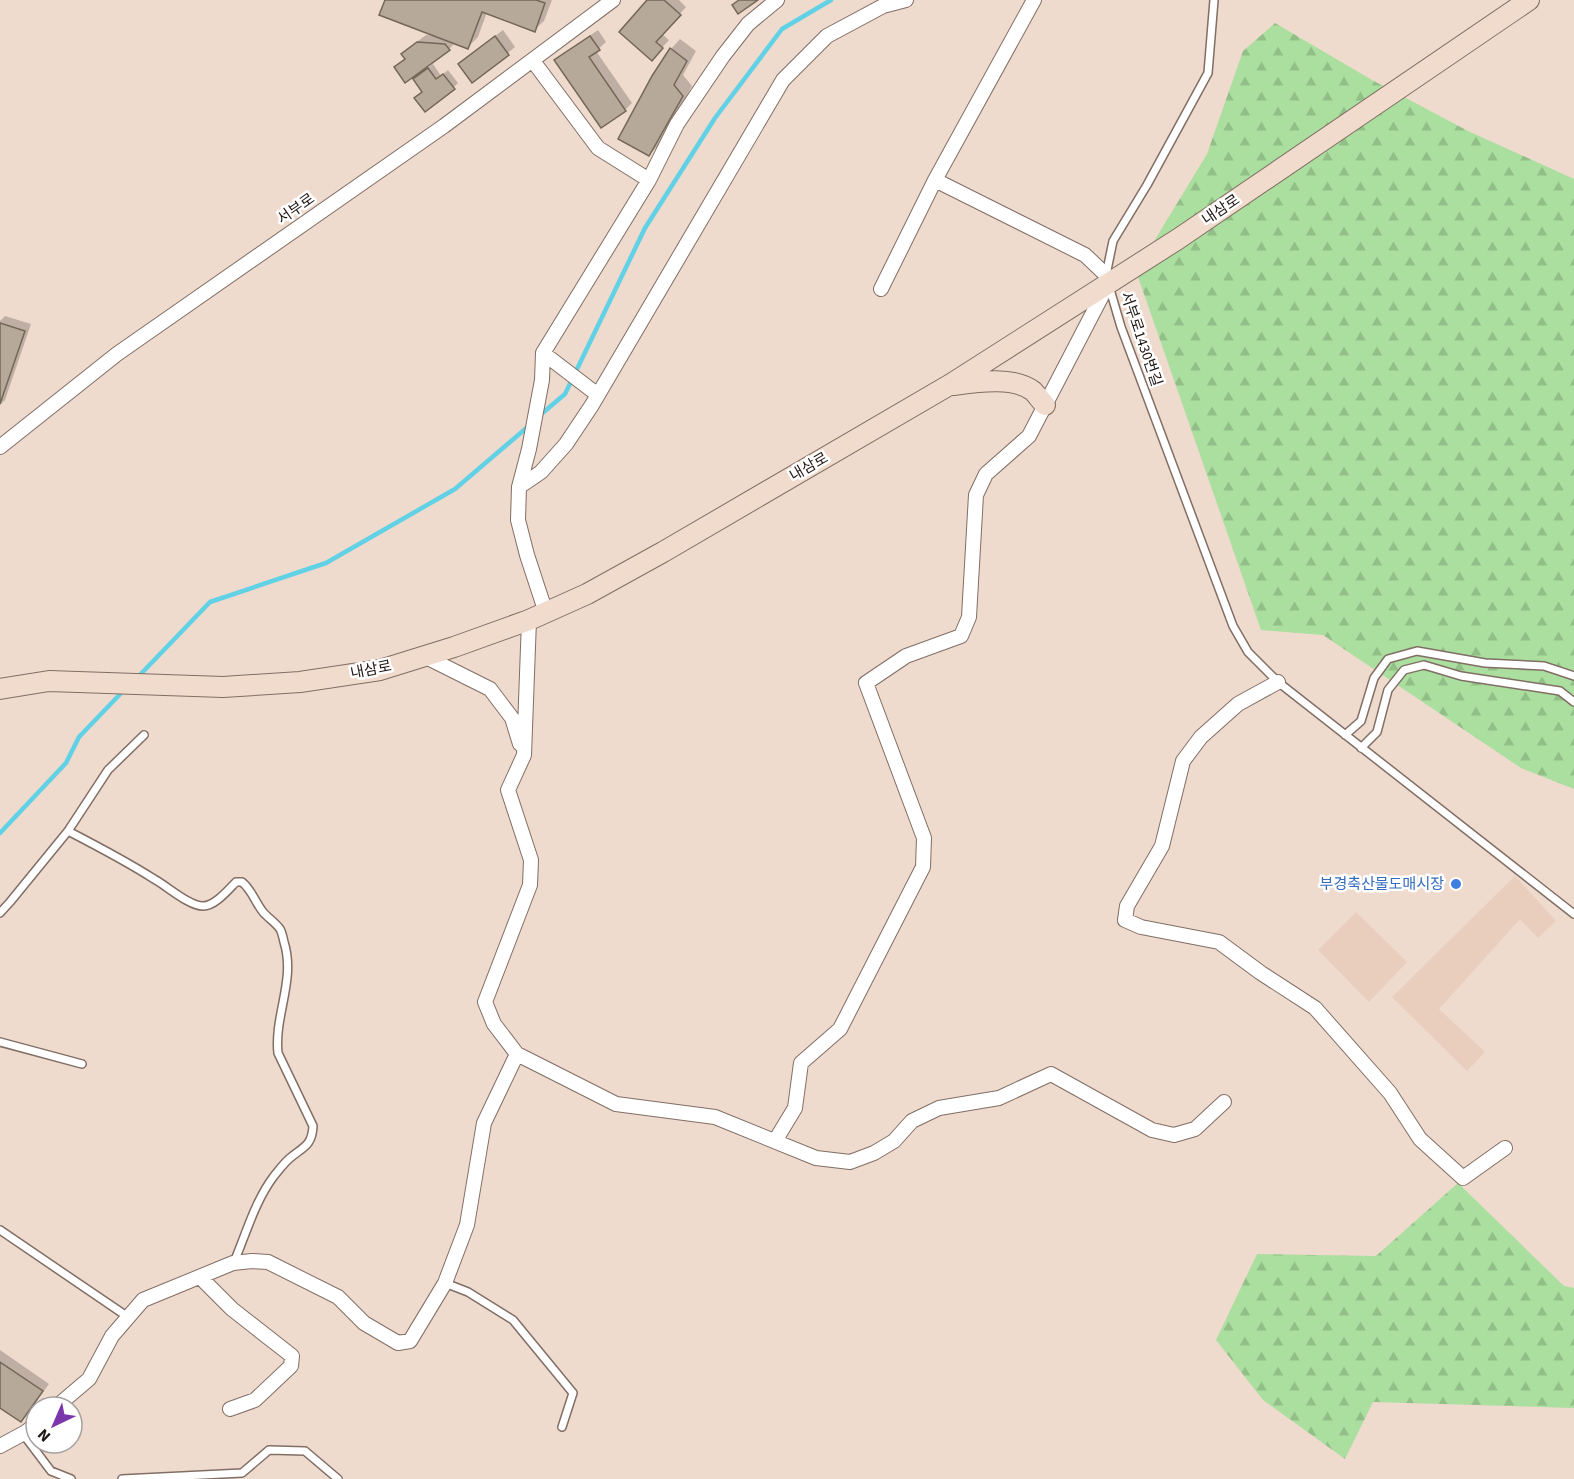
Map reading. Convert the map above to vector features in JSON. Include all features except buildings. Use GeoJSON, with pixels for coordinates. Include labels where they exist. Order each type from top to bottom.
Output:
{"type":"FeatureCollection","features":[{"type":"Feature","properties":{"kind":"main road","name":"내삼로"},"geometry":{"type":"LineString","coordinates":[[0,688],[50,681],[223,687],[300,682],[380,670],[517,626],[587,594],[663,552],[948,386],[1107,279],[1178,239],[1529,0]]}},
{"type":"Feature","properties":{"kind":"main road"},"geometry":{"type":"LineString","coordinates":[[948,386],[989,381],[1020,384],[1032,391],[1045,405]]}},
{"type":"Feature","properties":{"kind":"street","name":"서부로"},"geometry":{"type":"LineString","coordinates":[[0,447],[117,354],[444,126],[613,0]]}},
{"type":"Feature","properties":{"kind":"street"},"geometry":{"type":"LineString","coordinates":[[777,0],[748,24],[723,56],[677,124],[649,180],[547,356],[529,449],[519,487],[518,520],[538,616],[524,755],[508,790],[531,860],[530,885],[485,1002],[494,1024],[517,1054],[616,1104],[715,1117],[816,1158],[850,1162],[874,1153],[894,1141],[912,1121],[939,1108],[999,1098],[1051,1074],[1152,1130],[1174,1135],[1194,1129],[1224,1102]]}},
{"type":"Feature","properties":{"kind":"street"},"geometry":{"type":"LineString","coordinates":[[519,487],[541,472],[566,444],[598,395],[783,80],[827,36],[883,6],[906,0]]}},
{"type":"Feature","properties":{"kind":"street"},"geometry":{"type":"LineString","coordinates":[[880,289],[935,180],[1034,0]]}},
{"type":"Feature","properties":{"kind":"street"},"geometry":{"type":"LineString","coordinates":[[533,60],[598,148],[649,180]]}},
{"type":"Feature","properties":{"kind":"street"},"geometry":{"type":"LineString","coordinates":[[776,1141],[795,1108],[801,1063],[840,1029],[923,867],[924,838],[866,683],[906,656],[961,636],[969,617],[976,495],[986,474],[1029,436],[1107,279],[1085,255],[935,180]]}},
{"type":"Feature","properties":{"kind":"street"},"geometry":{"type":"LineString","coordinates":[[547,356],[598,395]]}},
{"type":"Feature","properties":{"kind":"street"},"geometry":{"type":"LineString","coordinates":[[424,656],[490,689],[512,718],[524,755]]}},
{"type":"Feature","properties":{"kind":"street"},"geometry":{"type":"LineString","coordinates":[[1278,682],[1238,704],[1201,737],[1183,761],[1162,846],[1127,906],[1125,920],[1140,927],[1219,942],[1315,1008],[1389,1093],[1420,1139],[1463,1178],[1504,1148]]}},
{"type":"Feature","properties":{"kind":"street"},"geometry":{"type":"LineString","coordinates":[[70,1395],[89,1379],[112,1336],[142,1300],[233,1263],[268,1262],[338,1297],[364,1323],[398,1343],[410,1341],[445,1283],[467,1226],[483,1123],[517,1054]]}},
{"type":"Feature","properties":{"kind":"street"},"geometry":{"type":"LineString","coordinates":[[200,1277],[232,1309],[292,1356],[291,1366],[255,1400],[230,1409]]}},
{"type":"Feature","properties":{"kind":"street"},"geometry":{"type":"LineString","coordinates":[[0,1446],[23,1434]]}},
{"type":"Feature","properties":{"kind":"lane"},"geometry":{"type":"LineString","coordinates":[[1107,279],[1113,241],[1147,185],[1208,74],[1214,0]]}},
{"type":"Feature","properties":{"kind":"lane","name":"서부로1430번길"},"geometry":{"type":"LineString","coordinates":[[1107,279],[1121,327],[1233,626],[1248,652],[1278,682],[1574,914]]}},
{"type":"Feature","properties":{"kind":"lane"},"geometry":{"type":"LineString","coordinates":[[1345,735],[1361,721],[1374,678],[1388,659],[1417,651],[1485,663],[1544,666],[1574,676]]}},
{"type":"Feature","properties":{"kind":"lane"},"geometry":{"type":"LineString","coordinates":[[1361,748],[1377,732],[1388,690],[1404,670],[1424,665],[1461,676],[1560,691],[1574,702]]}},
{"type":"Feature","properties":{"kind":"lane"},"geometry":{"type":"LineString","coordinates":[[0,913],[68,831],[108,770],[144,735]]}},
{"type":"Feature","properties":{"kind":"lane"},"geometry":{"type":"LineString","coordinates":[[68,831],[93,843],[195,905],[205,906],[214,903],[236,882],[242,882],[250,888],[256,903],[265,915],[280,929],[287,951],[289,974],[277,1044],[278,1053],[313,1126],[312,1135],[308,1145],[288,1160],[261,1197],[233,1263]]}},
{"type":"Feature","properties":{"kind":"lane"},"geometry":{"type":"LineString","coordinates":[[0,1042],[82,1064]]}},
{"type":"Feature","properties":{"kind":"lane"},"geometry":{"type":"LineString","coordinates":[[0,1230],[128,1317]]}},
{"type":"Feature","properties":{"kind":"lane"},"geometry":{"type":"LineString","coordinates":[[445,1283],[468,1292],[513,1320],[573,1393],[562,1427]]}},
{"type":"Feature","properties":{"kind":"lane"},"geometry":{"type":"LineString","coordinates":[[23,1434],[51,1471],[71,1479]]}},
{"type":"Feature","properties":{"kind":"lane"},"geometry":{"type":"LineString","coordinates":[[122,1479],[242,1473],[269,1450],[305,1451],[338,1479]]}},
{"type":"Feature","properties":{"kind":"shaded area"},"geometry":{"type":"Polygon","coordinates":[[[1515,876],[1556,921],[1538,938],[1520,919],[1439,1009],[1485,1052],[1467,1071],[1392,997],[1515,876]]]}},
{"type":"Feature","properties":{"kind":"shaded area"},"geometry":{"type":"Polygon","coordinates":[[[1356,912],[1407,962],[1369,1002],[1318,950],[1356,912]]]}},
{"type":"Feature","properties":{"kind":"green space"},"geometry":{"type":"Polygon","coordinates":[[[1275,23],[1372,80],[1468,131],[1574,179],[1574,789],[1521,768],[1323,635],[1261,630],[1136,271],[1207,154],[1243,51],[1275,23]]]}},
{"type":"Feature","properties":{"kind":"green space"},"geometry":{"type":"Polygon","coordinates":[[[1458,1183],[1564,1286],[1574,1288],[1574,1408],[1373,1402],[1345,1459],[1263,1400],[1216,1340],[1257,1254],[1376,1256],[1458,1183]]]}},
{"type":"Feature","properties":{"kind":"waterway"},"geometry":{"type":"LineString","coordinates":[[539,416],[565,394],[645,228],[715,118],[782,29],[831,0]]}},
{"type":"Feature","properties":{"kind":"waterway"},"geometry":{"type":"LineString","coordinates":[[136,679],[210,602],[326,563],[455,489],[531,424]]}},
{"type":"Feature","properties":{"kind":"waterway"},"geometry":{"type":"LineString","coordinates":[[0,833],[66,763],[79,737],[125,689]]}},
{"type":"Feature","properties":{"kind":"place","name":"부경축산물도매시장"},"geometry":{"type":"Point","coordinates":[1456,884]}}]}
